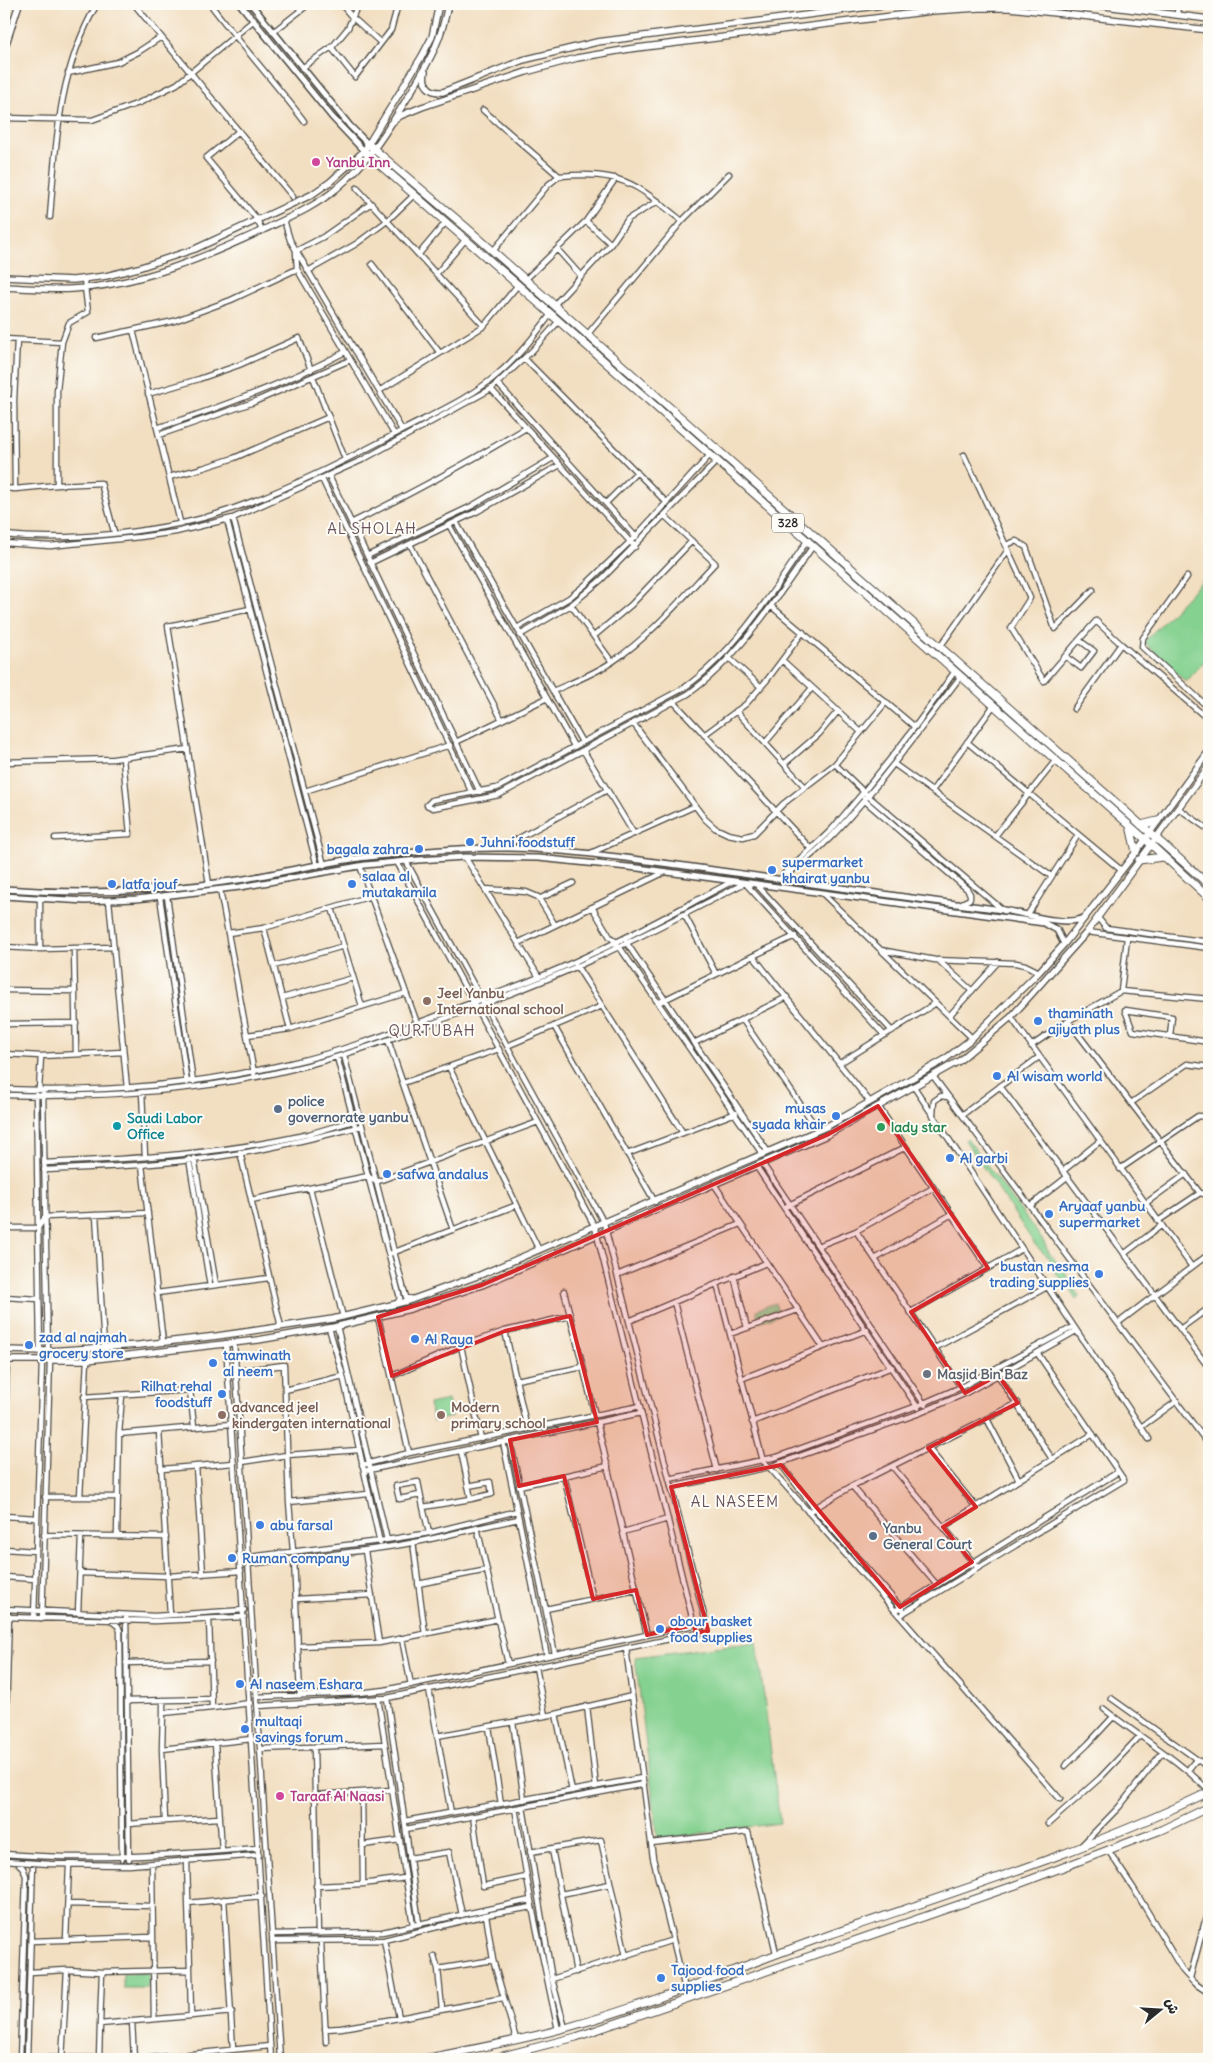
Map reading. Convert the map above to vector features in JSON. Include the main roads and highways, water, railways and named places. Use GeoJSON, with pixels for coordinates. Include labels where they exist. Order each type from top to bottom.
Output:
{"type":"FeatureCollection","features":[{"type":"Feature","properties":{"kind":"main road"},"geometry":{"type":"LineString","coordinates":[[4,50],[19,4]]}},
{"type":"Feature","properties":{"kind":"main road"},"geometry":{"type":"LineString","coordinates":[[4,287],[47,290],[85,288],[167,270],[199,260],[316,204],[335,190],[367,154],[368,144],[422,56],[432,36],[439,4]]}},
{"type":"Feature","properties":{"kind":"main road"},"geometry":{"type":"LineString","coordinates":[[448,4],[439,41],[424,73],[425,82],[430,89],[438,92],[494,70],[548,53],[597,42],[892,4]]}},
{"type":"Feature","properties":{"kind":"main road"},"geometry":{"type":"LineString","coordinates":[[1089,4],[1209,19]]}},
{"type":"Feature","properties":{"kind":"main road"},"geometry":{"type":"LineString","coordinates":[[390,124],[408,112],[498,81],[551,64],[600,53],[953,9],[1010,8],[1037,10],[1209,30]]}},
{"type":"Feature","properties":{"kind":"main road"},"geometry":{"type":"LineString","coordinates":[[4,277],[47,280],[84,279],[106,276],[164,261],[258,221],[311,195],[375,150],[428,63]]}},
{"type":"Feature","properties":{"kind":"main road"},"geometry":{"type":"LineString","coordinates":[[494,70],[498,81]]}},
{"type":"Feature","properties":{"kind":"main road"},"geometry":{"type":"LineString","coordinates":[[368,144],[526,280],[1141,825],[1147,836]]}},
{"type":"Feature","properties":{"kind":"main road","name":"328"},"geometry":{"type":"LineString","coordinates":[[367,154],[518,284],[1130,826],[1147,836],[1151,845],[1209,898]]}},
{"type":"Feature","properties":{"kind":"main road"},"geometry":{"type":"LineString","coordinates":[[4,1350],[40,1352],[163,1342],[343,1317],[397,1304],[480,1275],[655,1202],[818,1130],[944,1060],[972,1038],[1064,944],[1136,852],[1209,751]]}},
{"type":"Feature","properties":{"kind":"main road"},"geometry":{"type":"LineString","coordinates":[[5,1360],[87,1360],[234,1342],[329,1328],[410,1309],[482,1285],[827,1135],[959,1061],[1011,1017],[1087,932],[1209,766]]}},
{"type":"Feature","properties":{"kind":"main road"},"geometry":{"type":"LineString","coordinates":[[1141,825],[1157,821]]}},
{"type":"Feature","properties":{"kind":"main road"},"geometry":{"type":"LineString","coordinates":[[1130,826],[1136,852]]}},
{"type":"Feature","properties":{"kind":"main road"},"geometry":{"type":"LineString","coordinates":[[1147,836],[1157,838],[1209,885]]}},
{"type":"Feature","properties":{"kind":"main road"},"geometry":{"type":"LineString","coordinates":[[1139,860],[1164,857]]}},
{"type":"Feature","properties":{"kind":"main road"},"geometry":{"type":"LineString","coordinates":[[422,2059],[562,2029],[685,1989],[776,1953],[1080,1847],[1162,1815],[1209,1792]]}},
{"type":"Feature","properties":{"kind":"main road"},"geometry":{"type":"LineString","coordinates":[[491,2059],[576,2037],[1016,1885],[1161,1830],[1209,1807]]}},
{"type":"Feature","properties":{"kind":"place","name":"Yanbu Inn"},"geometry":{"type":"Point","coordinates":[316,162]}},
{"type":"Feature","properties":{"kind":"place","name":"Juhni foodstuff"},"geometry":{"type":"Point","coordinates":[470,842]}},
{"type":"Feature","properties":{"kind":"place","name":"bagala zahra"},"geometry":{"type":"Point","coordinates":[419,849]}},
{"type":"Feature","properties":{"kind":"place","name":"supermarket khairat yanbu"},"geometry":{"type":"Point","coordinates":[772,870]}},
{"type":"Feature","properties":{"kind":"place","name":"latfa jouf"},"geometry":{"type":"Point","coordinates":[112,884]}},
{"type":"Feature","properties":{"kind":"place","name":"salaa al mutakamila"},"geometry":{"type":"Point","coordinates":[352,884]}},
{"type":"Feature","properties":{"kind":"place","name":"Jeel Yanbu International school"},"geometry":{"type":"Point","coordinates":[427,1001]}},
{"type":"Feature","properties":{"kind":"place","name":"thaminath ajiyath plus"},"geometry":{"type":"Point","coordinates":[1038,1021]}},
{"type":"Feature","properties":{"kind":"place","name":"Al wisam world"},"geometry":{"type":"Point","coordinates":[997,1076]}},
{"type":"Feature","properties":{"kind":"place","name":"police governorate yanbu"},"geometry":{"type":"Point","coordinates":[278,1109]}},
{"type":"Feature","properties":{"kind":"place","name":"musas syada khair"},"geometry":{"type":"Point","coordinates":[836,1116]}},
{"type":"Feature","properties":{"kind":"place","name":"Saudi Labor Office"},"geometry":{"type":"Point","coordinates":[117,1126]}},
{"type":"Feature","properties":{"kind":"place","name":"lady star"},"geometry":{"type":"Point","coordinates":[881,1127]}},
{"type":"Feature","properties":{"kind":"place","name":"Al garbi"},"geometry":{"type":"Point","coordinates":[950,1158]}},
{"type":"Feature","properties":{"kind":"place","name":"safwa andalus"},"geometry":{"type":"Point","coordinates":[387,1174]}},
{"type":"Feature","properties":{"kind":"place","name":"Aryaaf yanbu supermarket"},"geometry":{"type":"Point","coordinates":[1049,1214]}},
{"type":"Feature","properties":{"kind":"place","name":"bustan nesma trading supplies"},"geometry":{"type":"Point","coordinates":[1099,1274]}},
{"type":"Feature","properties":{"kind":"place","name":"Al Raya"},"geometry":{"type":"Point","coordinates":[415,1339]}},
{"type":"Feature","properties":{"kind":"place","name":"zad al najmah grocery store"},"geometry":{"type":"Point","coordinates":[29,1345]}},
{"type":"Feature","properties":{"kind":"place","name":"tamwinath al neem"},"geometry":{"type":"Point","coordinates":[213,1363]}},
{"type":"Feature","properties":{"kind":"place","name":"Masjid Bin Baz"},"geometry":{"type":"Point","coordinates":[927,1374]}},
{"type":"Feature","properties":{"kind":"place","name":"Rilhat rehal foodstuff"},"geometry":{"type":"Point","coordinates":[222,1394]}},
{"type":"Feature","properties":{"kind":"place","name":"advanced jeel kindergaten international"},"geometry":{"type":"Point","coordinates":[222,1415]}},
{"type":"Feature","properties":{"kind":"place","name":"Modern primary school"},"geometry":{"type":"Point","coordinates":[441,1415]}},
{"type":"Feature","properties":{"kind":"place","name":"abu farsal"},"geometry":{"type":"Point","coordinates":[260,1525]}},
{"type":"Feature","properties":{"kind":"place","name":"Yanbu General Court"},"geometry":{"type":"Point","coordinates":[873,1536]}},
{"type":"Feature","properties":{"kind":"place","name":"Ruman company"},"geometry":{"type":"Point","coordinates":[232,1558]}},
{"type":"Feature","properties":{"kind":"place","name":"obour basket food supplies"},"geometry":{"type":"Point","coordinates":[660,1629]}},
{"type":"Feature","properties":{"kind":"place","name":"Al naseem Eshara"},"geometry":{"type":"Point","coordinates":[240,1684]}},
{"type":"Feature","properties":{"kind":"place","name":"multaqi savings forum"},"geometry":{"type":"Point","coordinates":[245,1729]}},
{"type":"Feature","properties":{"kind":"place","name":"Taraaf Al Naasi"},"geometry":{"type":"Point","coordinates":[280,1796]}},
{"type":"Feature","properties":{"kind":"place","name":"Tajood food supplies"},"geometry":{"type":"Point","coordinates":[661,1978]}},
{"type":"Feature","properties":{"kind":"district","name":"AL SHOLAH"},"geometry":{"type":"Point","coordinates":[372,529]}},
{"type":"Feature","properties":{"kind":"district","name":"QURTUBAH"},"geometry":{"type":"Point","coordinates":[432,1031]}},
{"type":"Feature","properties":{"kind":"district","name":"AL NASEEM"},"geometry":{"type":"Point","coordinates":[735,1502]}}]}
